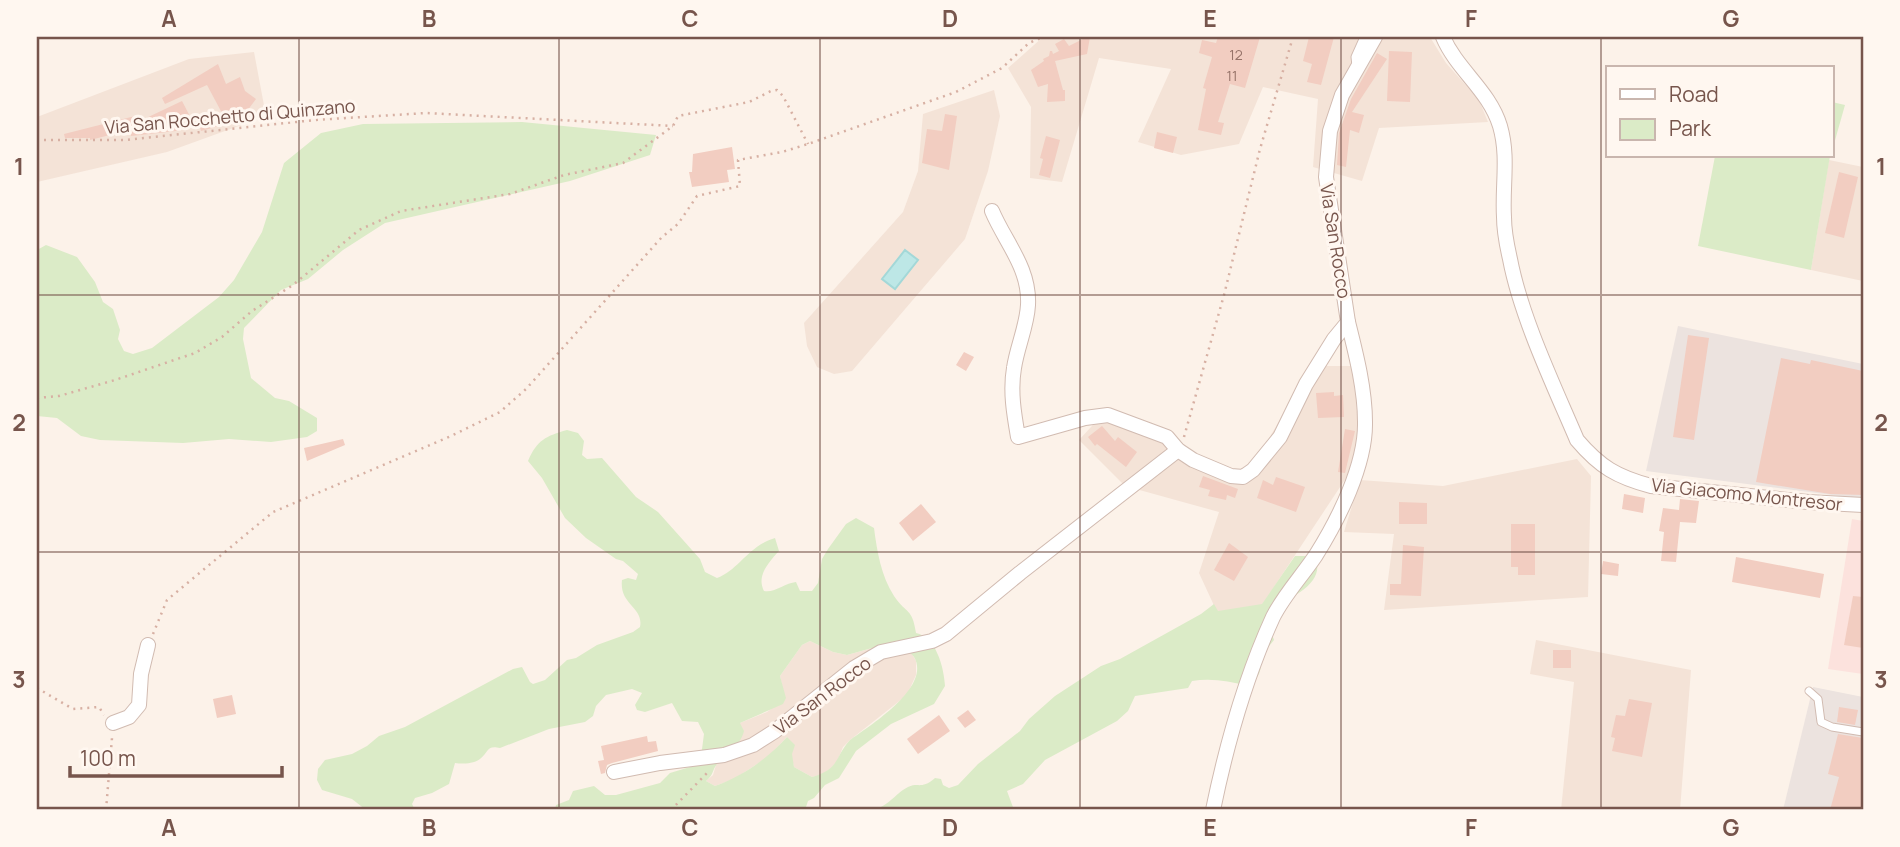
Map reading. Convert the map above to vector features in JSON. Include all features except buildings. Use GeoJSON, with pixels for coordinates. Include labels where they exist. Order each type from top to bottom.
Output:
{"type":"FeatureCollection","features":[{"type":"Feature","properties":{"kind":"street","name":"Via San Rocco"},"geometry":{"type":"LineString","coordinates":[[992,211],[1020,261],[1028,305],[1014,366],[1012,391],[1017,437],[1085,418],[1108,415],[1167,436],[1178,450],[1193,460],[1231,476],[1243,477],[1253,470],[1280,437],[1306,384],[1348,322],[1326,177],[1330,131],[1342,95],[1375,37]]}},
{"type":"Feature","properties":{"kind":"street","name":"Via Giacomo Montresor"},"geometry":{"type":"LineString","coordinates":[[1443,37],[1447,47],[1487,96],[1499,123],[1506,165],[1504,217],[1515,283],[1577,440],[1593,459],[1627,480],[1651,486],[1863,505]]}},
{"type":"Feature","properties":{"kind":"street"},"geometry":{"type":"LineString","coordinates":[[1213,810],[1235,726],[1258,654],[1275,614],[1315,556],[1340,513],[1358,466],[1366,424],[1356,355],[1348,322]]}},
{"type":"Feature","properties":{"kind":"street","name":"Via San Rocco"},"geometry":{"type":"LineString","coordinates":[[614,772],[724,755],[752,745],[775,731],[854,668],[881,652],[932,641],[946,634],[1178,450]]}},
{"type":"Feature","properties":{"kind":"street"},"geometry":{"type":"LineString","coordinates":[[113,723],[129,717],[139,705],[141,674],[148,645]]}},
{"type":"Feature","properties":{"kind":"lane"},"geometry":{"type":"LineString","coordinates":[[1356,71],[1355,57],[1364,37]]}},
{"type":"Feature","properties":{"kind":"lane"},"geometry":{"type":"LineString","coordinates":[[1809,691],[1818,699],[1821,722],[1832,727],[1863,732]]}},
{"type":"Feature","properties":{"kind":"path"},"geometry":{"type":"LineString","coordinates":[[148,645],[167,600],[273,512],[451,436],[500,412],[526,389],[662,237],[678,224],[697,196],[740,186],[738,160],[808,144],[956,92],[1002,68],[1029,43],[1044,37]]}},
{"type":"Feature","properties":{"kind":"path"},"geometry":{"type":"LineString","coordinates":[[1178,450],[1189,425],[1260,149],[1293,37]]}},
{"type":"Feature","properties":{"kind":"path"},"geometry":{"type":"LineString","coordinates":[[37,398],[60,396],[195,353],[222,337],[252,311],[293,285],[359,230],[401,211],[510,194],[564,175],[623,163],[673,126],[678,116],[749,102],[777,90],[783,96],[808,144]]}},
{"type":"Feature","properties":{"kind":"path","name":"Via San Rocchetto di Quinzano"},"geometry":{"type":"LineString","coordinates":[[37,140],[125,140],[315,120],[426,113],[673,126]]}},
{"type":"Feature","properties":{"kind":"path"},"geometry":{"type":"LineString","coordinates":[[37,688],[73,709],[99,707],[108,722],[113,723],[106,810]]}},
{"type":"Feature","properties":{"kind":"path"},"geometry":{"type":"LineString","coordinates":[[671,810],[724,755]]}},
{"type":"Feature","properties":{"kind":"shaded area"},"geometry":{"type":"Polygon","coordinates":[[[1043,37],[1430,37],[1446,63],[1479,100],[1488,122],[1379,128],[1362,181],[1313,167],[1318,99],[1263,87],[1239,144],[1181,155],[1138,142],[1171,69],[1099,58],[1062,182],[1030,178],[1031,107],[1008,68],[1043,37]]]}},
{"type":"Feature","properties":{"kind":"shaded area"},"geometry":{"type":"Polygon","coordinates":[[[254,52],[266,116],[167,152],[37,182],[37,117],[189,59],[254,52]]]}},
{"type":"Feature","properties":{"kind":"shaded area"},"geometry":{"type":"Polygon","coordinates":[[[994,90],[1000,116],[988,171],[965,239],[852,371],[834,374],[817,367],[807,346],[804,323],[903,212],[918,171],[923,114],[994,90]]]}},
{"type":"Feature","properties":{"kind":"shaded area"},"geometry":{"type":"Polygon","coordinates":[[[1829,160],[1863,167],[1863,281],[1811,270],[1829,160]]]}},
{"type":"Feature","properties":{"kind":"shaded area"},"geometry":{"type":"Polygon","coordinates":[[[1678,326],[1863,364],[1863,499],[1646,471],[1678,326]]]}},
{"type":"Feature","properties":{"kind":"shaded area"},"geometry":{"type":"Polygon","coordinates":[[[1313,366],[1354,366],[1359,444],[1346,478],[1262,605],[1217,612],[1199,573],[1219,512],[1125,486],[1079,440],[1103,414],[1246,476],[1313,366]]]}},
{"type":"Feature","properties":{"kind":"shaded area"},"geometry":{"type":"Polygon","coordinates":[[[1577,459],[1591,476],[1588,597],[1384,610],[1394,534],[1344,532],[1360,480],[1443,486],[1577,459]]]}},
{"type":"Feature","properties":{"kind":"shaded area"},"geometry":{"type":"Polygon","coordinates":[[[1852,519],[1863,521],[1863,674],[1828,669],[1852,519]]]}},
{"type":"Feature","properties":{"kind":"shaded area"},"geometry":{"type":"Polygon","coordinates":[[[1536,640],[1691,670],[1680,810],[1561,810],[1574,682],[1530,674],[1536,640]]]}},
{"type":"Feature","properties":{"kind":"shaded area"},"geometry":{"type":"Polygon","coordinates":[[[810,641],[833,652],[847,655],[891,643],[912,654],[916,661],[916,675],[907,695],[850,740],[843,747],[837,762],[824,774],[812,777],[794,767],[787,737],[768,757],[734,779],[715,786],[706,781],[713,775],[716,765],[733,750],[740,723],[767,712],[785,698],[780,676],[802,645],[810,641]]]}},
{"type":"Feature","properties":{"kind":"shaded area"},"geometry":{"type":"Polygon","coordinates":[[[1813,687],[1863,697],[1863,810],[1783,810],[1813,687]]]}},
{"type":"Feature","properties":{"kind":"green space"},"geometry":{"type":"Polygon","coordinates":[[[1834,102],[1845,105],[1834,144],[1834,102]]]}},
{"type":"Feature","properties":{"kind":"green space"},"geometry":{"type":"Polygon","coordinates":[[[522,122],[656,135],[650,155],[570,181],[385,223],[343,250],[308,279],[281,290],[244,328],[243,339],[251,378],[275,398],[289,401],[317,418],[317,431],[307,437],[271,442],[229,439],[183,443],[100,440],[81,436],[57,418],[37,416],[37,250],[46,245],[77,257],[95,282],[103,302],[113,309],[120,330],[118,339],[124,351],[133,354],[152,348],[219,297],[234,280],[262,232],[284,163],[321,133],[363,124],[522,122]]]}},
{"type":"Feature","properties":{"kind":"green space"},"geometry":{"type":"Polygon","coordinates":[[[1715,158],[1830,158],[1811,270],[1698,246],[1715,158]]]}},
{"type":"Feature","properties":{"kind":"green space"},"geometry":{"type":"Polygon","coordinates":[[[567,430],[578,433],[584,441],[582,455],[587,459],[602,458],[636,497],[658,512],[700,559],[705,572],[717,578],[758,547],[775,538],[779,551],[763,575],[764,591],[772,591],[796,582],[800,591],[812,591],[818,583],[822,559],[846,524],[856,518],[874,528],[880,563],[890,588],[911,615],[916,633],[929,640],[941,662],[945,686],[934,704],[891,724],[856,751],[839,778],[825,785],[808,801],[805,810],[555,810],[556,805],[569,800],[573,791],[594,786],[605,795],[616,795],[660,783],[670,773],[700,764],[704,734],[698,722],[682,721],[672,703],[645,712],[637,710],[635,705],[642,693],[632,689],[606,695],[596,706],[593,716],[585,722],[549,729],[500,748],[492,747],[474,762],[455,763],[449,784],[415,798],[412,804],[415,810],[366,810],[352,799],[322,790],[317,780],[318,769],[325,760],[352,754],[379,736],[405,727],[513,669],[522,667],[533,684],[545,680],[567,660],[640,627],[638,615],[627,601],[622,588],[622,580],[636,580],[638,574],[623,561],[586,538],[565,518],[542,478],[528,461],[539,444],[548,437],[567,430]],[[810,641],[802,645],[780,676],[786,698],[783,704],[740,723],[744,731],[742,737],[718,762],[706,781],[715,786],[745,772],[763,760],[787,737],[795,745],[792,754],[794,767],[812,777],[821,774],[832,767],[850,740],[907,693],[914,681],[917,669],[914,657],[890,643],[847,655],[833,652],[810,641]]]}},
{"type":"Feature","properties":{"kind":"green space"},"geometry":{"type":"Polygon","coordinates":[[[1295,556],[1316,559],[1315,577],[1302,590],[1268,609],[1267,620],[1274,640],[1261,656],[1258,676],[1248,686],[1220,680],[1199,680],[1192,681],[1188,688],[1135,696],[1128,711],[1117,721],[1045,760],[1023,784],[1007,791],[1014,810],[874,810],[908,787],[926,784],[935,778],[941,779],[943,785],[949,788],[958,785],[978,764],[1020,731],[1029,719],[1055,696],[1101,666],[1120,659],[1214,604],[1218,611],[1262,604],[1295,556]]]}},
{"type":"Feature","properties":{"kind":"water"},"geometry":{"type":"Polygon","coordinates":[[[905,250],[918,260],[895,289],[882,279],[905,250]]]}}]}
